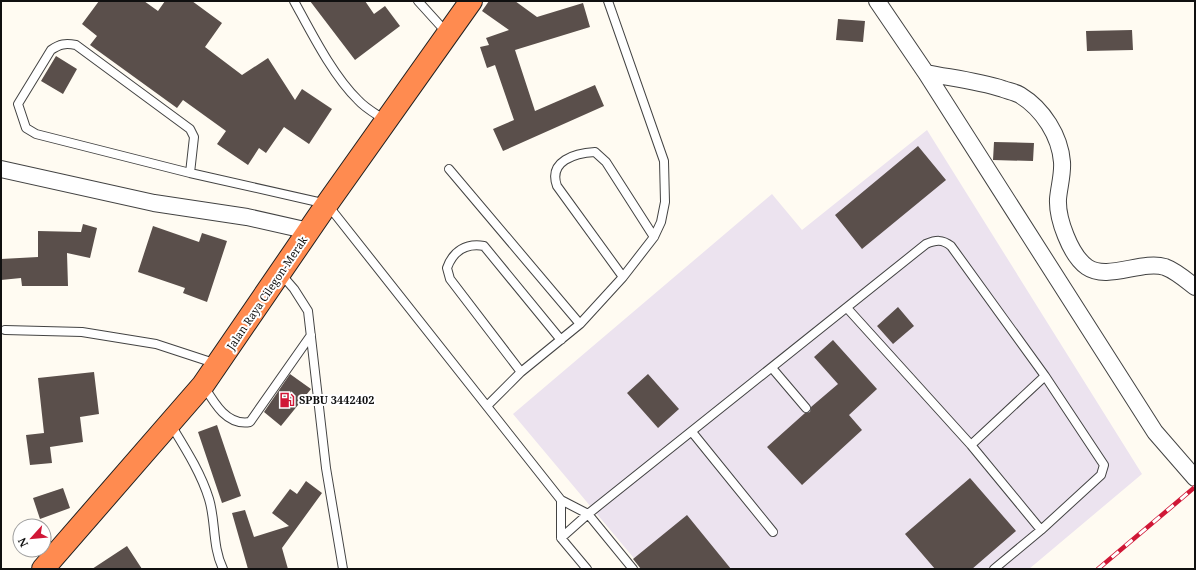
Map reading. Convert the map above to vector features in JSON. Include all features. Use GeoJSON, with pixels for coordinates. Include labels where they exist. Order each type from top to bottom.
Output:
{"type":"FeatureCollection","features":[{"type":"Feature","properties":{"kind":"highway","name":"Jalan Raya Cilegon-Merak"},"geometry":{"type":"LineString","coordinates":[[43,569],[171,424],[203,385],[281,274],[327,204],[471,1]]}},
{"type":"Feature","properties":{"kind":"street"},"geometry":{"type":"LineString","coordinates":[[877,1],[926,73],[1156,432],[1195,478]]}},
{"type":"Feature","properties":{"kind":"street"},"geometry":{"type":"LineString","coordinates":[[926,73],[990,85],[1020,95],[1039,111],[1049,123],[1058,142],[1062,163],[1058,200],[1062,224],[1068,242],[1079,259],[1088,268],[1100,271],[1111,271],[1164,267],[1182,276],[1195,287]]}},
{"type":"Feature","properties":{"kind":"street"},"geometry":{"type":"LineString","coordinates":[[1,169],[154,203],[247,217],[309,231]]}},
{"type":"Feature","properties":{"kind":"lane"},"geometry":{"type":"LineString","coordinates":[[294,1],[311,32],[344,83],[358,101],[386,121]]}},
{"type":"Feature","properties":{"kind":"lane"},"geometry":{"type":"LineString","coordinates":[[418,1],[448,33]]}},
{"type":"Feature","properties":{"kind":"lane"},"geometry":{"type":"LineString","coordinates":[[487,406],[522,372],[580,324],[623,277],[654,236],[661,222],[665,202],[664,161],[608,1]]}},
{"type":"Feature","properties":{"kind":"lane"},"geometry":{"type":"LineString","coordinates":[[190,173],[194,137],[190,129],[76,45],[66,43],[58,44],[51,50],[18,104],[26,128],[36,134],[190,173],[327,204],[561,500],[588,514],[633,569]]}},
{"type":"Feature","properties":{"kind":"lane"},"geometry":{"type":"LineString","coordinates":[[623,277],[557,186],[554,177],[556,168],[569,158],[582,152],[595,152],[606,162],[654,236]]}},
{"type":"Feature","properties":{"kind":"lane"},"geometry":{"type":"LineString","coordinates":[[449,169],[580,324]]}},
{"type":"Feature","properties":{"kind":"lane"},"geometry":{"type":"LineString","coordinates":[[561,538],[588,514],[926,244],[934,240],[944,241],[951,246],[1045,376],[1104,465],[1101,476],[1041,530],[994,569]]}},
{"type":"Feature","properties":{"kind":"lane"},"geometry":{"type":"LineString","coordinates":[[522,372],[450,279],[446,268],[451,256],[468,246],[484,246],[561,340]]}},
{"type":"Feature","properties":{"kind":"lane"},"geometry":{"type":"LineString","coordinates":[[281,274],[294,289],[308,311],[326,468],[343,569]]}},
{"type":"Feature","properties":{"kind":"lane"},"geometry":{"type":"LineString","coordinates":[[847,308],[970,445],[1041,530]]}},
{"type":"Feature","properties":{"kind":"lane"},"geometry":{"type":"LineString","coordinates":[[5,330],[82,332],[156,344],[217,364]]}},
{"type":"Feature","properties":{"kind":"lane"},"geometry":{"type":"LineString","coordinates":[[203,385],[220,411],[239,422],[250,422],[311,336]]}},
{"type":"Feature","properties":{"kind":"lane"},"geometry":{"type":"LineString","coordinates":[[772,368],[806,408]]}},
{"type":"Feature","properties":{"kind":"lane"},"geometry":{"type":"LineString","coordinates":[[970,445],[1045,376]]}},
{"type":"Feature","properties":{"kind":"lane"},"geometry":{"type":"LineString","coordinates":[[171,424],[194,464],[209,500],[214,542],[223,569]]}},
{"type":"Feature","properties":{"kind":"lane"},"geometry":{"type":"LineString","coordinates":[[692,432],[773,532]]}},
{"type":"Feature","properties":{"kind":"lane"},"geometry":{"type":"LineString","coordinates":[[561,500],[561,538],[587,569]]}},
{"type":"Feature","properties":{"kind":"shaded area"},"geometry":{"type":"Polygon","coordinates":[[[927,130],[1142,474],[1029,569],[643,569],[513,414],[772,194],[802,230],[927,130]]]}},
{"type":"Feature","properties":{"kind":"building"},"geometry":{"type":"Polygon","coordinates":[[[99,1],[144,1],[158,11],[165,1],[192,1],[222,23],[205,47],[242,75],[268,58],[295,100],[302,89],[332,109],[309,144],[284,127],[266,153],[259,148],[248,165],[217,144],[226,131],[183,100],[177,108],[90,45],[97,36],[82,24],[99,1]]]}},
{"type":"Feature","properties":{"kind":"building"},"geometry":{"type":"Polygon","coordinates":[[[310,1],[365,1],[374,14],[385,6],[400,26],[355,60],[310,1]]]}},
{"type":"Feature","properties":{"kind":"building"},"geometry":{"type":"Polygon","coordinates":[[[489,1],[515,1],[537,17],[583,3],[590,27],[515,50],[535,111],[595,85],[604,106],[503,151],[493,129],[514,120],[495,65],[487,68],[480,47],[489,45],[486,38],[509,30],[482,11],[489,1]]]}},
{"type":"Feature","properties":{"kind":"building"},"geometry":{"type":"Polygon","coordinates":[[[838,19],[865,21],[863,42],[836,40],[838,19]]]}},
{"type":"Feature","properties":{"kind":"building"},"geometry":{"type":"Polygon","coordinates":[[[1132,30],[1133,50],[1087,51],[1086,31],[1132,30]]]}},
{"type":"Feature","properties":{"kind":"building"},"geometry":{"type":"Polygon","coordinates":[[[56,56],[77,69],[63,94],[41,81],[56,56]]]}},
{"type":"Feature","properties":{"kind":"building"},"geometry":{"type":"Polygon","coordinates":[[[994,142],[1034,143],[1033,161],[993,160],[994,142]]]}},
{"type":"Feature","properties":{"kind":"building"},"geometry":{"type":"Polygon","coordinates":[[[918,146],[946,180],[862,249],[835,215],[918,146]]]}},
{"type":"Feature","properties":{"kind":"building"},"geometry":{"type":"Polygon","coordinates":[[[83,224],[97,228],[90,258],[67,253],[68,286],[22,286],[21,278],[1,280],[1,259],[38,257],[38,231],[81,232],[83,224]]]}},
{"type":"Feature","properties":{"kind":"building"},"geometry":{"type":"Polygon","coordinates":[[[153,226],[199,242],[202,233],[227,241],[207,302],[183,293],[185,288],[138,272],[153,226]]]}},
{"type":"Feature","properties":{"kind":"building"},"geometry":{"type":"Polygon","coordinates":[[[898,307],[914,326],[893,344],[877,326],[898,307]]]}},
{"type":"Feature","properties":{"kind":"building"},"geometry":{"type":"Polygon","coordinates":[[[833,340],[877,389],[849,415],[862,430],[802,485],[767,447],[805,413],[810,412],[811,407],[838,384],[814,357],[833,340]]]}},
{"type":"Feature","properties":{"kind":"building"},"geometry":{"type":"Polygon","coordinates":[[[94,372],[99,414],[80,417],[83,442],[50,447],[52,463],[30,465],[26,435],[44,433],[38,378],[94,372]]]}},
{"type":"Feature","properties":{"kind":"building","name":"SPBU 3442402"},"geometry":{"type":"Polygon","coordinates":[[[290,374],[311,389],[281,426],[264,412],[290,374]]]}},
{"type":"Feature","properties":{"kind":"building"},"geometry":{"type":"Polygon","coordinates":[[[648,374],[679,409],[658,428],[627,393],[648,374]]]}},
{"type":"Feature","properties":{"kind":"building"},"geometry":{"type":"Polygon","coordinates":[[[217,425],[241,496],[222,503],[198,432],[217,425]]]}},
{"type":"Feature","properties":{"kind":"building"},"geometry":{"type":"Polygon","coordinates":[[[970,478],[1016,531],[972,569],[935,569],[905,534],[970,478]]]}},
{"type":"Feature","properties":{"kind":"building"},"geometry":{"type":"Polygon","coordinates":[[[306,481],[322,493],[282,548],[288,569],[248,569],[232,513],[245,510],[254,537],[289,526],[272,513],[290,489],[297,494],[306,481]]]}},
{"type":"Feature","properties":{"kind":"building"},"geometry":{"type":"Polygon","coordinates":[[[63,488],[70,508],[40,518],[33,498],[63,488]]]}},
{"type":"Feature","properties":{"kind":"building"},"geometry":{"type":"Polygon","coordinates":[[[687,515],[731,569],[641,569],[633,559],[687,515]]]}},
{"type":"Feature","properties":{"kind":"building"},"geometry":{"type":"Polygon","coordinates":[[[127,546],[142,569],[92,569],[127,546]]]}},
{"type":"Feature","properties":{"kind":"railway"},"geometry":{"type":"LineString","coordinates":[[1098,569],[1195,487]]}},
{"type":"Feature","properties":{"kind":"place","name":"SPBU 3442402"},"geometry":{"type":"Point","coordinates":[287,400]}}]}
